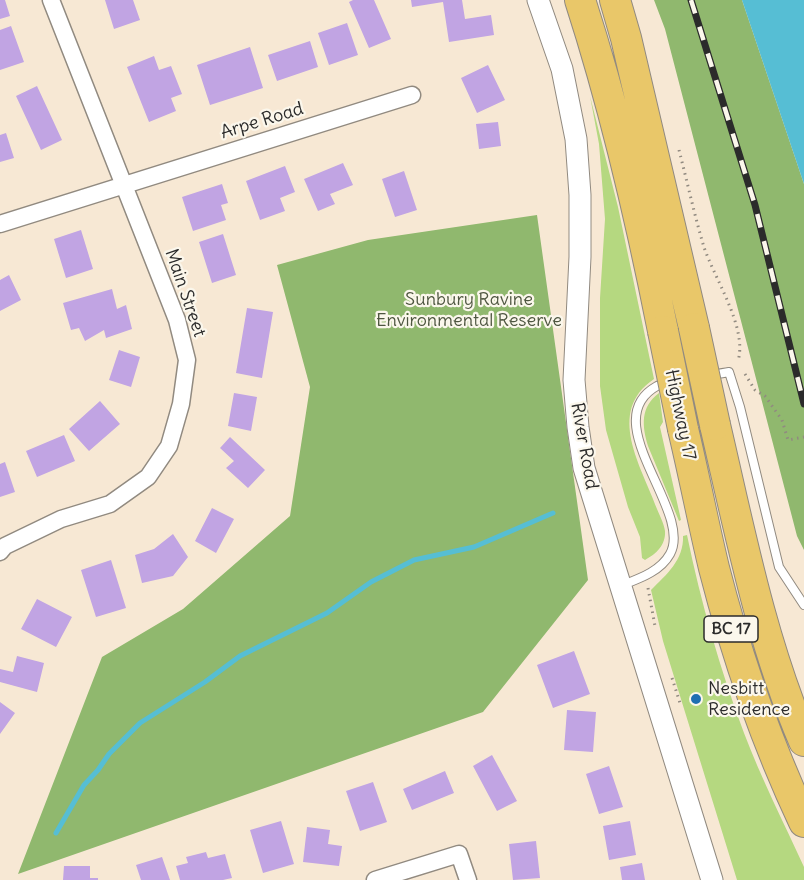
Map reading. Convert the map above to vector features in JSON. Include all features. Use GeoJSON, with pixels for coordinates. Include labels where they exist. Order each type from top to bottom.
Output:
{"type":"FeatureCollection","features":[{"type":"Feature","properties":{"kind":"highway","name":"Highway 17"},"geometry":{"type":"LineString","coordinates":[[580,0],[600,64],[648,259],[714,568],[757,707],[804,822]]}},
{"type":"Feature","properties":{"kind":"highway","name":"Highway 17"},"geometry":{"type":"LineString","coordinates":[[615,0],[694,328],[747,563],[786,699],[804,741]]}},
{"type":"Feature","properties":{"kind":"street","name":"Main Street"},"geometry":{"type":"LineString","coordinates":[[0,552],[5,546],[61,519],[111,504],[147,477],[169,446],[181,404],[187,360],[177,320],[51,0]]}},
{"type":"Feature","properties":{"kind":"street","name":"River Road"},"geometry":{"type":"LineString","coordinates":[[538,0],[562,69],[576,139],[580,195],[580,257],[574,380],[584,468],[712,880]]}},
{"type":"Feature","properties":{"kind":"street","name":"Arpe Road"},"geometry":{"type":"LineString","coordinates":[[0,224],[412,95]]}},
{"type":"Feature","properties":{"kind":"street"},"geometry":{"type":"LineString","coordinates":[[375,880],[459,854],[468,880]]}},
{"type":"Feature","properties":{"kind":"lane"},"geometry":{"type":"LineString","coordinates":[[620,586],[645,576],[663,563],[671,553],[674,539],[672,523],[640,444],[636,419],[640,404],[648,392],[659,385],[729,372],[740,407],[779,567],[804,605]]}},
{"type":"Feature","properties":{"kind":"path"},"geometry":{"type":"LineString","coordinates":[[677,143],[704,245],[733,317],[740,353],[737,363],[729,372]]}},
{"type":"Feature","properties":{"kind":"path"},"geometry":{"type":"LineString","coordinates":[[729,372],[744,372],[755,390],[765,396],[782,420],[788,440],[804,437]]}},
{"type":"Feature","properties":{"kind":"green space"},"geometry":{"type":"Polygon","coordinates":[[[654,0],[742,0],[804,184],[804,550],[797,536],[665,29],[654,0]]]}},
{"type":"Feature","properties":{"kind":"green space"},"geometry":{"type":"Polygon","coordinates":[[[590,96],[618,207],[654,379],[639,392],[632,407],[629,424],[637,458],[665,531],[664,541],[660,548],[645,560],[642,558],[640,537],[628,507],[606,430],[600,386],[600,298],[605,219],[599,144],[590,96]]]}},
{"type":"Feature","properties":{"kind":"green space","name":"Sunbury Ravine Environmental Reserve"},"geometry":{"type":"Polygon","coordinates":[[[537,215],[588,580],[483,712],[18,874],[102,657],[183,609],[290,516],[310,387],[277,265],[368,240],[537,215]]]}},
{"type":"Feature","properties":{"kind":"green space"},"geometry":{"type":"Polygon","coordinates":[[[659,393],[663,422],[660,427],[681,520],[679,521],[648,446],[645,431],[644,417],[648,404],[659,393]]]}},
{"type":"Feature","properties":{"kind":"green space"},"geometry":{"type":"Polygon","coordinates":[[[687,535],[698,586],[727,685],[758,767],[804,867],[804,880],[737,880],[663,641],[651,590],[677,560],[683,545],[683,536],[687,535]]]}},
{"type":"Feature","properties":{"kind":"water"},"geometry":{"type":"Polygon","coordinates":[[[742,0],[804,0],[804,184],[742,0]]]}},
{"type":"Feature","properties":{"kind":"building"},"geometry":{"type":"Polygon","coordinates":[[[0,0],[5,0],[10,16],[0,19],[0,0]]]}},
{"type":"Feature","properties":{"kind":"building"},"geometry":{"type":"Polygon","coordinates":[[[105,0],[133,0],[140,20],[114,29],[105,0]]]}},
{"type":"Feature","properties":{"kind":"building"},"geometry":{"type":"Polygon","coordinates":[[[374,0],[391,39],[369,48],[349,2],[374,0]]]}},
{"type":"Feature","properties":{"kind":"building"},"geometry":{"type":"Polygon","coordinates":[[[411,0],[462,0],[465,19],[491,15],[494,35],[449,42],[443,2],[412,7],[411,0]]]}},
{"type":"Feature","properties":{"kind":"building"},"geometry":{"type":"Polygon","coordinates":[[[347,23],[358,55],[329,65],[318,33],[347,23]]]}},
{"type":"Feature","properties":{"kind":"building"},"geometry":{"type":"Polygon","coordinates":[[[11,26],[24,62],[0,70],[0,30],[11,26]]]}},
{"type":"Feature","properties":{"kind":"building"},"geometry":{"type":"Polygon","coordinates":[[[310,41],[318,67],[277,81],[268,55],[310,41]]]}},
{"type":"Feature","properties":{"kind":"building"},"geometry":{"type":"Polygon","coordinates":[[[250,47],[263,88],[210,105],[197,65],[250,47]]]}},
{"type":"Feature","properties":{"kind":"building"},"geometry":{"type":"Polygon","coordinates":[[[154,56],[159,70],[171,66],[182,94],[171,98],[176,111],[149,122],[127,67],[154,56]]]}},
{"type":"Feature","properties":{"kind":"building"},"geometry":{"type":"Polygon","coordinates":[[[488,65],[505,100],[477,113],[461,78],[488,65]]]}},
{"type":"Feature","properties":{"kind":"building"},"geometry":{"type":"Polygon","coordinates":[[[37,86],[62,140],[41,150],[16,96],[37,86]]]}},
{"type":"Feature","properties":{"kind":"building"},"geometry":{"type":"Polygon","coordinates":[[[498,122],[501,146],[479,149],[476,124],[498,122]]]}},
{"type":"Feature","properties":{"kind":"building"},"geometry":{"type":"Polygon","coordinates":[[[6,133],[14,158],[0,162],[0,135],[6,133]]]}},
{"type":"Feature","properties":{"kind":"building"},"geometry":{"type":"Polygon","coordinates":[[[343,163],[353,185],[330,194],[335,204],[318,211],[304,179],[343,163]]]}},
{"type":"Feature","properties":{"kind":"building"},"geometry":{"type":"Polygon","coordinates":[[[285,166],[295,192],[280,198],[285,211],[260,220],[246,181],[285,166]]]}},
{"type":"Feature","properties":{"kind":"building"},"geometry":{"type":"Polygon","coordinates":[[[404,171],[417,210],[395,217],[382,179],[404,171]]]}},
{"type":"Feature","properties":{"kind":"building"},"geometry":{"type":"Polygon","coordinates":[[[222,184],[228,203],[221,205],[226,220],[193,231],[182,197],[222,184]]]}},
{"type":"Feature","properties":{"kind":"building"},"geometry":{"type":"Polygon","coordinates":[[[81,230],[93,269],[66,278],[54,239],[81,230]]]}},
{"type":"Feature","properties":{"kind":"building"},"geometry":{"type":"Polygon","coordinates":[[[223,234],[236,275],[212,283],[199,242],[223,234]]]}},
{"type":"Feature","properties":{"kind":"building"},"geometry":{"type":"Polygon","coordinates":[[[9,275],[21,300],[0,311],[0,280],[9,275]]]}},
{"type":"Feature","properties":{"kind":"building"},"geometry":{"type":"Polygon","coordinates":[[[112,289],[117,309],[126,305],[132,329],[106,338],[104,330],[85,341],[79,328],[71,330],[63,303],[112,289]]]}},
{"type":"Feature","properties":{"kind":"building"},"geometry":{"type":"Polygon","coordinates":[[[247,308],[273,312],[262,378],[236,373],[247,308]]]}},
{"type":"Feature","properties":{"kind":"building"},"geometry":{"type":"Polygon","coordinates":[[[119,350],[140,357],[131,387],[109,380],[119,350]]]}},
{"type":"Feature","properties":{"kind":"building"},"geometry":{"type":"Polygon","coordinates":[[[234,393],[257,397],[251,431],[228,426],[234,393]]]}},
{"type":"Feature","properties":{"kind":"building"},"geometry":{"type":"Polygon","coordinates":[[[100,401],[120,424],[89,451],[69,429],[100,401]]]}},
{"type":"Feature","properties":{"kind":"building"},"geometry":{"type":"Polygon","coordinates":[[[64,435],[75,461],[37,477],[26,451],[64,435]]]}},
{"type":"Feature","properties":{"kind":"building"},"geometry":{"type":"Polygon","coordinates":[[[230,437],[265,470],[248,488],[226,468],[234,461],[220,448],[230,437]]]}},
{"type":"Feature","properties":{"kind":"building"},"geometry":{"type":"Polygon","coordinates":[[[5,462],[15,492],[0,497],[0,464],[5,462]]]}},
{"type":"Feature","properties":{"kind":"building"},"geometry":{"type":"Polygon","coordinates":[[[212,508],[234,519],[216,553],[195,541],[212,508]]]}},
{"type":"Feature","properties":{"kind":"building"},"geometry":{"type":"Polygon","coordinates":[[[173,534],[188,557],[173,576],[142,583],[135,555],[154,549],[173,534]]]}},
{"type":"Feature","properties":{"kind":"building"},"geometry":{"type":"Polygon","coordinates":[[[111,560],[126,608],[96,617],[81,570],[111,560]]]}},
{"type":"Feature","properties":{"kind":"building"},"geometry":{"type":"Polygon","coordinates":[[[37,599],[72,617],[56,647],[21,629],[37,599]]]}},
{"type":"Feature","properties":{"kind":"building"},"geometry":{"type":"Polygon","coordinates":[[[574,651],[590,694],[553,708],[537,665],[574,651]]]}},
{"type":"Feature","properties":{"kind":"building"},"geometry":{"type":"Polygon","coordinates":[[[17,656],[44,663],[37,692],[0,682],[0,669],[13,672],[17,656]]]}},
{"type":"Feature","properties":{"kind":"building"},"geometry":{"type":"Polygon","coordinates":[[[0,702],[15,713],[0,734],[0,702]]]}},
{"type":"Feature","properties":{"kind":"building"},"geometry":{"type":"Polygon","coordinates":[[[567,710],[596,712],[593,752],[564,750],[567,710]]]}},
{"type":"Feature","properties":{"kind":"building"},"geometry":{"type":"Polygon","coordinates":[[[492,755],[517,801],[497,811],[473,766],[492,755]]]}},
{"type":"Feature","properties":{"kind":"building"},"geometry":{"type":"Polygon","coordinates":[[[609,766],[623,807],[599,814],[586,774],[609,766]]]}},
{"type":"Feature","properties":{"kind":"building"},"geometry":{"type":"Polygon","coordinates":[[[445,771],[454,793],[412,810],[403,789],[445,771]]]}},
{"type":"Feature","properties":{"kind":"building"},"geometry":{"type":"Polygon","coordinates":[[[373,782],[387,822],[360,831],[346,791],[373,782]]]}},
{"type":"Feature","properties":{"kind":"building"},"geometry":{"type":"Polygon","coordinates":[[[281,821],[294,864],[263,873],[250,830],[281,821]]]}},
{"type":"Feature","properties":{"kind":"building"},"geometry":{"type":"Polygon","coordinates":[[[630,821],[636,855],[609,860],[603,826],[630,821]]]}},
{"type":"Feature","properties":{"kind":"building"},"geometry":{"type":"Polygon","coordinates":[[[307,827],[330,830],[328,844],[342,846],[339,866],[303,862],[307,827]]]}},
{"type":"Feature","properties":{"kind":"building"},"geometry":{"type":"Polygon","coordinates":[[[536,841],[540,878],[513,880],[509,844],[536,841]]]}},
{"type":"Feature","properties":{"kind":"building"},"geometry":{"type":"Polygon","coordinates":[[[206,852],[208,858],[225,854],[232,878],[180,880],[176,866],[188,863],[186,857],[206,852]]]}},
{"type":"Feature","properties":{"kind":"building"},"geometry":{"type":"Polygon","coordinates":[[[162,857],[170,880],[141,880],[136,865],[162,857]]]}},
{"type":"Feature","properties":{"kind":"building"},"geometry":{"type":"Polygon","coordinates":[[[642,863],[645,880],[622,880],[620,867],[642,863]]]}},
{"type":"Feature","properties":{"kind":"building"},"geometry":{"type":"Polygon","coordinates":[[[64,866],[90,866],[90,878],[98,878],[98,880],[63,880],[64,866]]]}},
{"type":"Feature","properties":{"kind":"waterway"},"geometry":{"type":"LineString","coordinates":[[56,833],[84,785],[109,754],[140,723],[205,682],[240,656],[327,613],[371,582],[414,560],[474,547],[553,513]]}},
{"type":"Feature","properties":{"kind":"railway"},"geometry":{"type":"LineString","coordinates":[[691,0],[755,205],[804,404]]}},
{"type":"Feature","properties":{"kind":"place","name":"Nesbitt Residence"},"geometry":{"type":"Point","coordinates":[696,699]}}]}
